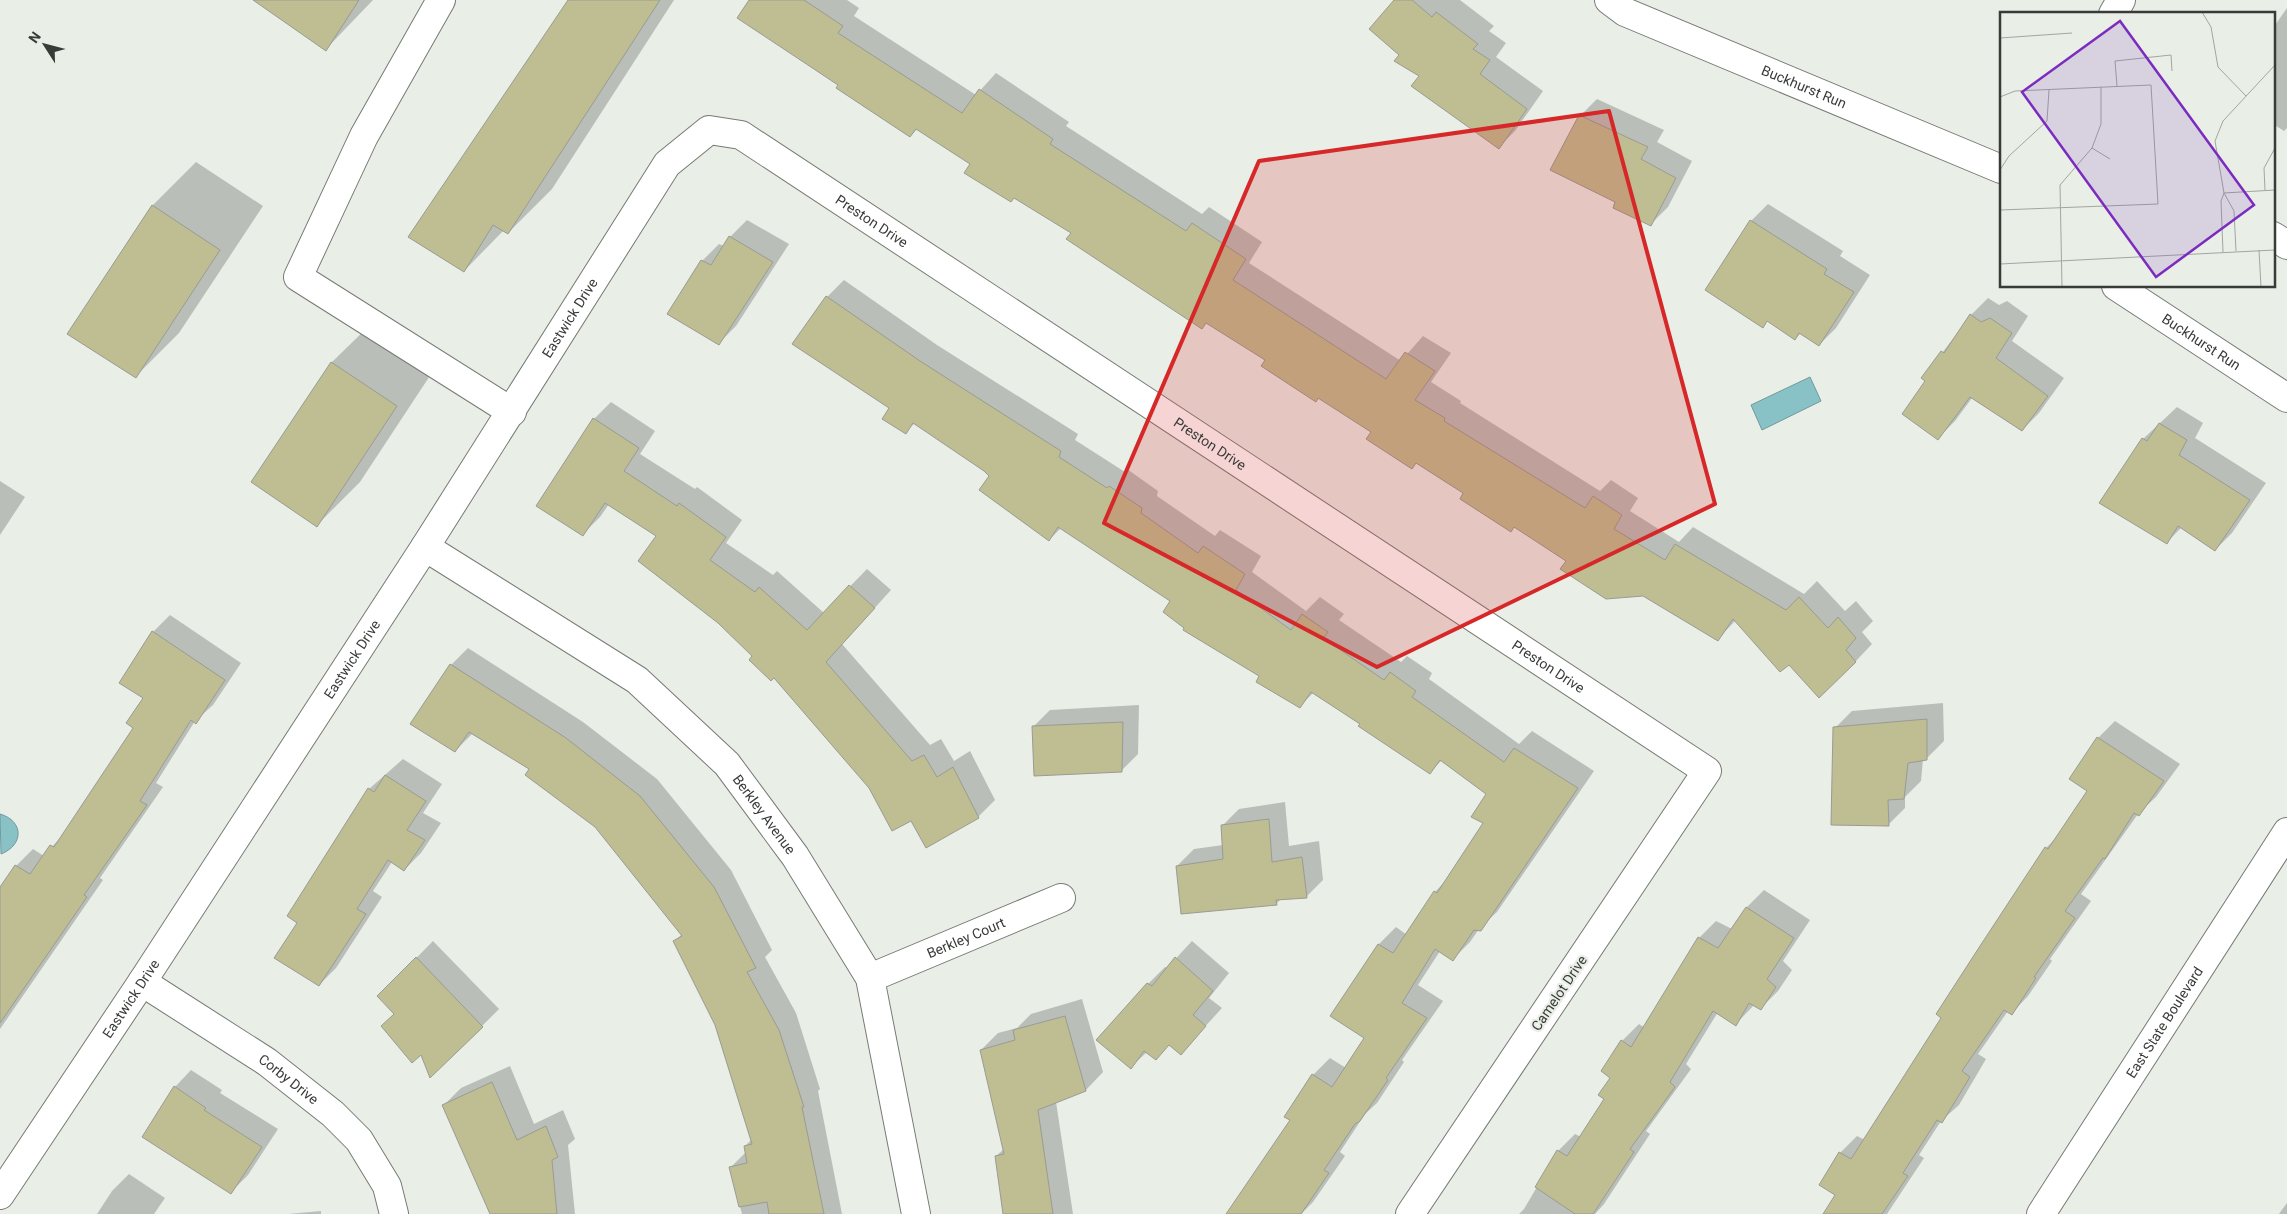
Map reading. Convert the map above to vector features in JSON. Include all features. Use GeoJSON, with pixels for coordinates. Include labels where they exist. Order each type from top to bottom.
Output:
{"type":"FeatureCollection","features":[{"type":"Feature","properties":{"kind":"street"},"geometry":{"type":"LineString","coordinates":[[441,0],[364,136],[298,277],[512,412]]}},
{"type":"Feature","properties":{"kind":"street","name":"Buckhurst Run"},"geometry":{"type":"LineString","coordinates":[[1609,0],[1625,12],[2000,169]]}},
{"type":"Feature","properties":{"kind":"street"},"geometry":{"type":"LineString","coordinates":[[2114,12],[2121,0]]}},
{"type":"Feature","properties":{"kind":"street","name":"Eastwick Drive"},"geometry":{"type":"LineString","coordinates":[[0,1195],[142,982],[425,548],[667,164],[709,130]]}},
{"type":"Feature","properties":{"kind":"street","name":"Preston Drive"},"geometry":{"type":"LineString","coordinates":[[709,130],[741,135],[1707,771]]}},
{"type":"Feature","properties":{"kind":"street"},"geometry":{"type":"LineString","coordinates":[[2274,237],[2287,244]]}},
{"type":"Feature","properties":{"kind":"street","name":"Buckhurst Run"},"geometry":{"type":"LineString","coordinates":[[2119,288],[2287,398]]}},
{"type":"Feature","properties":{"kind":"street","name":"Berkley Avenue"},"geometry":{"type":"LineString","coordinates":[[425,548],[637,680],[727,764],[795,856],[870,978],[916,1214]]}},
{"type":"Feature","properties":{"kind":"street","name":"Camelot Drive"},"geometry":{"type":"LineString","coordinates":[[1410,1214],[1707,771]]}},
{"type":"Feature","properties":{"kind":"street","name":"East State Boulevard"},"geometry":{"type":"LineString","coordinates":[[2040,1214],[2287,832]]}},
{"type":"Feature","properties":{"kind":"street","name":"Berkley Court"},"geometry":{"type":"LineString","coordinates":[[870,978],[1060,898]]}},
{"type":"Feature","properties":{"kind":"street","name":"Corby Drive"},"geometry":{"type":"LineString","coordinates":[[142,982],[267,1062],[333,1114],[359,1140],[383,1178],[394,1214]]}},
{"type":"Feature","properties":{"kind":"highlighted area"},"geometry":{"type":"Polygon","coordinates":[[[1609,111],[1715,504],[1377,667],[1104,523],[1259,161],[1609,111]]]}},
{"type":"Feature","properties":{"kind":"water"},"geometry":{"type":"Polygon","coordinates":[[[1810,377],[1821,401],[1762,430],[1751,405],[1810,377]]]}},
{"type":"Feature","properties":{"kind":"water"},"geometry":{"type":"Polygon","coordinates":[[[0,814],[14,822],[18,833],[14,845],[1,854],[0,814]]]}},
{"type":"Feature","properties":{"kind":"building"},"geometry":{"type":"Polygon","coordinates":[[[253,0],[359,0],[326,51],[253,0]]]}},
{"type":"Feature","properties":{"kind":"building"},"geometry":{"type":"Polygon","coordinates":[[[568,0],[660,0],[508,234],[493,225],[464,272],[408,237],[568,0]]]}},
{"type":"Feature","properties":{"kind":"building"},"geometry":{"type":"Polygon","coordinates":[[[749,0],[804,0],[843,26],[838,33],[962,113],[979,89],[1053,139],[1050,144],[1186,231],[1192,223],[1246,259],[1233,280],[1386,379],[1405,352],[1435,371],[1415,400],[1445,418],[1444,421],[1585,508],[1593,496],[1622,515],[1614,529],[1665,560],[1675,544],[1786,610],[1799,597],[1828,628],[1838,617],[1856,638],[1846,650],[1856,662],[1819,698],[1789,665],[1780,672],[1733,619],[1718,641],[1643,596],[1606,599],[1560,569],[1566,561],[1514,527],[1511,532],[1460,499],[1463,493],[1416,463],[1412,469],[1366,439],[1371,432],[1318,398],[1316,402],[1261,366],[1265,360],[1206,323],[1202,329],[1066,239],[1071,233],[1014,198],[1011,202],[964,173],[970,164],[916,129],[910,137],[836,88],[838,85],[737,18],[749,0]]]}},
{"type":"Feature","properties":{"kind":"building"},"geometry":{"type":"Polygon","coordinates":[[[1394,0],[1412,0],[1432,17],[1436,12],[1478,44],[1473,49],[1490,60],[1480,74],[1527,109],[1499,149],[1411,86],[1419,76],[1394,61],[1399,55],[1369,29],[1394,0]]]}},
{"type":"Feature","properties":{"kind":"building"},"geometry":{"type":"Polygon","coordinates":[[[1579,115],[1648,147],[1641,159],[1676,178],[1651,226],[1613,208],[1615,202],[1550,170],[1579,115]]]}},
{"type":"Feature","properties":{"kind":"building"},"geometry":{"type":"Polygon","coordinates":[[[152,205],[220,250],[136,378],[67,334],[152,205]]]}},
{"type":"Feature","properties":{"kind":"building"},"geometry":{"type":"Polygon","coordinates":[[[1750,220],[1827,269],[1824,274],[1854,292],[1819,346],[1799,333],[1795,340],[1767,321],[1763,328],[1705,290],[1750,220]]]}},
{"type":"Feature","properties":{"kind":"building"},"geometry":{"type":"Polygon","coordinates":[[[729,236],[773,262],[719,345],[667,314],[701,260],[711,265],[729,236]]]}},
{"type":"Feature","properties":{"kind":"building"},"geometry":{"type":"Polygon","coordinates":[[[826,296],[920,361],[1061,451],[1059,457],[1142,508],[1141,513],[1198,553],[1203,546],[1245,574],[1236,590],[1291,630],[1302,614],[1328,632],[1323,638],[1384,680],[1390,672],[1416,691],[1412,697],[1504,762],[1514,748],[1578,788],[1481,931],[1474,930],[1453,961],[1435,949],[1402,1003],[1427,1018],[1386,1078],[1388,1080],[1324,1170],[1329,1173],[1301,1214],[1226,1214],[1290,1120],[1284,1117],[1312,1074],[1332,1087],[1364,1038],[1330,1016],[1378,944],[1393,953],[1434,891],[1437,893],[1483,823],[1471,817],[1486,794],[1440,760],[1430,774],[1311,692],[1300,708],[1256,682],[1259,676],[1183,630],[1184,628],[1163,612],[1170,601],[1058,527],[1049,541],[979,490],[989,476],[984,471],[913,423],[906,434],[882,419],[889,408],[792,344],[826,296]]]}},
{"type":"Feature","properties":{"kind":"building"},"geometry":{"type":"Polygon","coordinates":[[[1970,314],[1981,322],[1990,318],[2012,333],[1996,358],[2048,396],[2022,431],[1970,397],[1938,440],[1902,414],[1925,381],[1921,378],[1941,351],[1944,353],[1970,314]]]}},
{"type":"Feature","properties":{"kind":"building"},"geometry":{"type":"Polygon","coordinates":[[[331,362],[397,406],[317,527],[251,482],[331,362]]]}},
{"type":"Feature","properties":{"kind":"building"},"geometry":{"type":"Polygon","coordinates":[[[593,418],[639,448],[624,471],[677,506],[679,503],[726,537],[710,560],[755,592],[759,587],[807,630],[849,585],[875,608],[826,662],[912,761],[924,755],[937,777],[953,767],[979,818],[926,848],[911,821],[892,831],[869,788],[774,678],[771,681],[749,660],[752,656],[718,623],[638,561],[656,536],[605,503],[583,536],[536,506],[593,418]]]}},
{"type":"Feature","properties":{"kind":"building"},"geometry":{"type":"Polygon","coordinates":[[[2159,423],[2187,440],[2179,455],[2250,500],[2215,551],[2178,526],[2167,544],[2099,503],[2142,438],[2147,441],[2159,423]]]}},
{"type":"Feature","properties":{"kind":"building"},"geometry":{"type":"Polygon","coordinates":[[[152,631],[225,680],[196,724],[191,720],[140,801],[147,805],[84,895],[87,897],[0,1023],[0,887],[15,865],[30,874],[50,845],[54,847],[133,728],[126,723],[143,698],[119,683],[152,631]]]}},
{"type":"Feature","properties":{"kind":"building"},"geometry":{"type":"Polygon","coordinates":[[[450,664],[566,738],[640,796],[714,887],[756,968],[747,972],[779,1030],[804,1107],[802,1107],[824,1214],[769,1214],[767,1202],[739,1207],[729,1167],[747,1163],[744,1146],[752,1144],[715,1025],[673,941],[682,936],[595,827],[525,775],[529,769],[469,732],[455,752],[410,724],[450,664]]]}},
{"type":"Feature","properties":{"kind":"building"},"geometry":{"type":"Polygon","coordinates":[[[1927,719],[1927,760],[1908,763],[1904,799],[1888,800],[1889,826],[1831,825],[1833,727],[1927,719]]]}},
{"type":"Feature","properties":{"kind":"building"},"geometry":{"type":"Polygon","coordinates":[[[1123,722],[1122,772],[1034,776],[1032,726],[1123,722]]]}},
{"type":"Feature","properties":{"kind":"building"},"geometry":{"type":"Polygon","coordinates":[[[2097,737],[2164,781],[2139,816],[2134,813],[2105,859],[2103,858],[2065,911],[2075,918],[2034,977],[2036,978],[2012,1015],[2004,1010],[1962,1071],[1970,1077],[1942,1123],[1937,1120],[1903,1173],[1908,1176],[1882,1214],[1823,1214],[1835,1195],[1819,1185],[1839,1152],[1851,1159],[1941,1018],[1936,1014],[2045,847],[2048,849],[2087,791],[2069,779],[2097,737]]]}},
{"type":"Feature","properties":{"kind":"building"},"geometry":{"type":"Polygon","coordinates":[[[385,775],[426,801],[407,830],[425,840],[404,871],[388,860],[357,909],[366,914],[319,986],[274,958],[297,923],[287,916],[368,788],[374,792],[385,775]]]}},
{"type":"Feature","properties":{"kind":"building"},"geometry":{"type":"Polygon","coordinates":[[[1269,819],[1272,862],[1302,857],[1307,898],[1276,900],[1277,905],[1181,914],[1176,866],[1223,859],[1221,825],[1269,819]]]}},
{"type":"Feature","properties":{"kind":"building"},"geometry":{"type":"Polygon","coordinates":[[[1746,907],[1794,938],[1767,979],[1776,987],[1761,1010],[1749,1003],[1736,1026],[1713,1011],[1670,1082],[1675,1087],[1630,1149],[1634,1152],[1593,1214],[1575,1214],[1535,1187],[1557,1150],[1567,1156],[1604,1099],[1598,1095],[1610,1078],[1601,1071],[1621,1040],[1631,1047],[1698,937],[1718,948],[1746,907]]]}},
{"type":"Feature","properties":{"kind":"building"},"geometry":{"type":"Polygon","coordinates":[[[416,957],[483,1027],[430,1078],[421,1055],[412,1063],[381,1026],[394,1014],[377,996],[416,957]]]}},
{"type":"Feature","properties":{"kind":"building"},"geometry":{"type":"Polygon","coordinates":[[[1175,957],[1213,991],[1193,1015],[1206,1026],[1181,1055],[1169,1045],[1156,1060],[1144,1051],[1131,1069],[1096,1040],[1147,983],[1152,986],[1175,957]]]}},
{"type":"Feature","properties":{"kind":"building"},"geometry":{"type":"Polygon","coordinates":[[[1065,1016],[1086,1091],[1038,1110],[1053,1214],[1003,1214],[995,1156],[1004,1154],[980,1050],[1015,1040],[1013,1030],[1065,1016]]]}},
{"type":"Feature","properties":{"kind":"building"},"geometry":{"type":"Polygon","coordinates":[[[492,1082],[517,1140],[546,1126],[558,1157],[552,1160],[557,1214],[490,1214],[442,1105],[492,1082]]]}},
{"type":"Feature","properties":{"kind":"building"},"geometry":{"type":"Polygon","coordinates":[[[174,1086],[206,1108],[204,1110],[262,1147],[231,1194],[142,1137],[174,1086]]]}}]}
